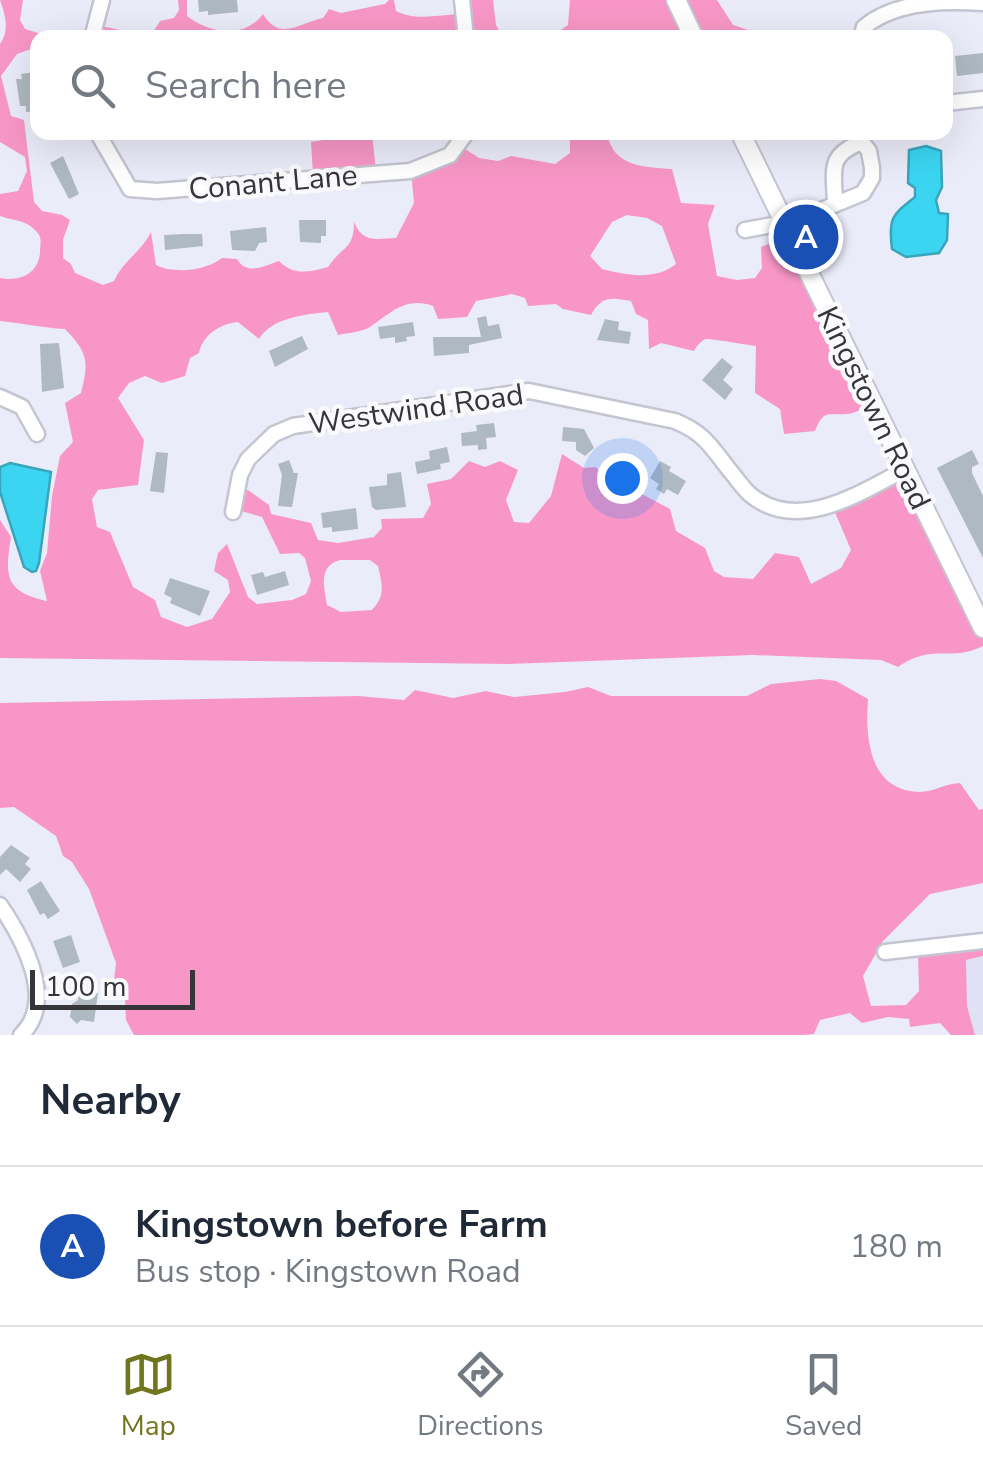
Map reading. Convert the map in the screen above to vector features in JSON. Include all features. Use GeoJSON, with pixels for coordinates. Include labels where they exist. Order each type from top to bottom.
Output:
{"type":"FeatureCollection","features":[{"type":"Feature","properties":{"kind":"main road"},"geometry":{"type":"LineString","coordinates":[[676,0],[690,30]]}},
{"type":"Feature","properties":{"kind":"main road","name":"Kingstown Road"},"geometry":{"type":"LineString","coordinates":[[744,140],[981,622]]}},
{"type":"Feature","properties":{"kind":"street"},"geometry":{"type":"LineString","coordinates":[[94,30],[102,0]]}},
{"type":"Feature","properties":{"kind":"street"},"geometry":{"type":"LineString","coordinates":[[462,0],[465,30]]}},
{"type":"Feature","properties":{"kind":"street"},"geometry":{"type":"LineString","coordinates":[[863,30],[890,10],[938,2],[983,3]]}},
{"type":"Feature","properties":{"kind":"street"},"geometry":{"type":"LineString","coordinates":[[953,102],[983,99]]}},
{"type":"Feature","properties":{"kind":"street","name":"Conant Lane"},"geometry":{"type":"LineString","coordinates":[[102,140],[130,189],[157,191],[410,172],[450,155],[461,140]]}},
{"type":"Feature","properties":{"kind":"street"},"geometry":{"type":"LineString","coordinates":[[835,203],[836,161],[858,140]]}},
{"type":"Feature","properties":{"kind":"street"},"geometry":{"type":"LineString","coordinates":[[745,230],[785,224],[863,193],[872,178],[864,140]]}},
{"type":"Feature","properties":{"kind":"street","name":"Westwind Road"},"geometry":{"type":"LineString","coordinates":[[233,512],[239,478],[248,459],[274,434],[336,419],[529,391],[675,420],[695,429],[710,441],[750,495],[786,510],[822,507],[856,495],[904,470]]}},
{"type":"Feature","properties":{"kind":"street"},"geometry":{"type":"LineString","coordinates":[[0,397],[22,407],[37,434]]}},
{"type":"Feature","properties":{"kind":"street"},"geometry":{"type":"LineString","coordinates":[[0,905],[36,984],[37,1006],[28,1028],[20,1035]]}},
{"type":"Feature","properties":{"kind":"street"},"geometry":{"type":"LineString","coordinates":[[885,952],[983,941]]}},
{"type":"Feature","properties":{"kind":"shaded area"},"geometry":{"type":"Polygon","coordinates":[[[0,0],[23,0],[20,20],[30,31],[30,49],[17,54],[1,76],[11,116],[24,120],[34,202],[42,211],[70,220],[63,240],[63,258],[75,273],[103,285],[114,281],[151,232],[156,265],[171,270],[199,268],[222,258],[237,259],[251,268],[279,261],[296,271],[328,267],[349,243],[354,222],[366,237],[396,238],[414,203],[411,172],[459,145],[479,158],[498,161],[511,156],[555,164],[570,153],[570,140],[609,140],[616,153],[631,163],[672,169],[681,203],[715,205],[708,224],[717,276],[755,278],[762,268],[761,247],[790,236],[871,405],[850,414],[824,416],[815,431],[784,434],[780,409],[755,393],[756,346],[705,339],[694,351],[661,343],[649,349],[648,320],[636,314],[631,301],[618,299],[603,301],[591,315],[556,304],[528,306],[525,298],[512,294],[476,301],[467,317],[438,319],[433,306],[414,303],[398,308],[367,329],[338,335],[328,312],[280,322],[259,339],[238,322],[231,323],[208,336],[199,353],[190,358],[185,376],[162,383],[145,376],[129,383],[118,398],[144,440],[138,485],[98,490],[92,499],[97,527],[110,532],[133,587],[155,600],[161,617],[187,627],[212,619],[230,592],[228,580],[214,571],[218,553],[227,544],[248,597],[257,604],[292,600],[306,594],[311,581],[305,558],[299,553],[280,554],[262,517],[234,509],[235,492],[248,490],[269,505],[271,514],[311,523],[318,540],[338,543],[374,537],[382,528],[381,519],[423,518],[431,504],[427,484],[451,479],[469,461],[485,467],[500,461],[518,470],[506,500],[514,522],[529,523],[551,496],[562,454],[584,468],[596,467],[618,493],[640,493],[670,509],[676,531],[705,548],[714,571],[724,577],[753,579],[775,553],[799,557],[811,584],[841,568],[851,550],[831,503],[900,472],[983,633],[983,646],[961,653],[922,656],[898,667],[881,660],[753,655],[508,664],[0,658],[0,520],[11,537],[8,572],[15,587],[47,601],[40,571],[47,553],[52,496],[60,456],[73,442],[65,403],[81,393],[86,365],[82,351],[65,329],[0,321],[0,278],[21,277],[32,271],[39,260],[41,241],[28,224],[0,216],[0,194],[18,191],[27,171],[25,157],[0,142],[0,44],[6,28],[0,0]],[[627,215],[612,222],[590,256],[602,269],[630,275],[659,273],[676,264],[662,226],[647,218],[627,215]],[[340,560],[328,567],[324,584],[327,605],[341,612],[372,610],[382,584],[378,566],[370,560],[340,560]]]}},
{"type":"Feature","properties":{"kind":"shaded area"},"geometry":{"type":"Polygon","coordinates":[[[178,0],[187,0],[187,16],[216,30],[154,30],[160,21],[174,18],[179,10],[178,0]]]}},
{"type":"Feature","properties":{"kind":"shaded area"},"geometry":{"type":"Polygon","coordinates":[[[389,0],[394,0],[396,11],[420,17],[462,14],[462,0],[493,0],[499,30],[239,30],[263,14],[283,29],[323,18],[329,9],[341,13],[389,0]]]}},
{"type":"Feature","properties":{"kind":"shaded area"},"geometry":{"type":"Polygon","coordinates":[[[570,0],[717,0],[733,25],[749,30],[561,30],[568,25],[570,0]]]}},
{"type":"Feature","properties":{"kind":"shaded area"},"geometry":{"type":"Polygon","coordinates":[[[373,140],[376,171],[313,175],[311,142],[373,140]]]}},
{"type":"Feature","properties":{"kind":"shaded area"},"geometry":{"type":"Polygon","coordinates":[[[836,681],[868,699],[870,745],[880,772],[890,783],[920,792],[960,783],[979,810],[983,809],[983,883],[930,894],[883,941],[863,976],[871,1006],[906,1005],[919,991],[918,954],[983,947],[983,956],[966,960],[967,1006],[975,1035],[951,1035],[940,1023],[910,1027],[909,1019],[888,1017],[862,1023],[850,1013],[820,1020],[814,1034],[803,1035],[134,1035],[126,1020],[125,998],[112,997],[116,963],[89,889],[72,862],[63,856],[56,836],[14,807],[0,808],[0,703],[358,696],[404,700],[415,690],[453,698],[486,691],[514,697],[588,687],[611,696],[747,696],[771,684],[836,681]]]}},
{"type":"Feature","properties":{"kind":"shaded area"},"geometry":{"type":"Polygon","coordinates":[[[983,956],[983,1035],[975,1035],[967,1006],[966,960],[983,956]]]}},
{"type":"Feature","properties":{"kind":"water"},"geometry":{"type":"Polygon","coordinates":[[[926,146],[941,151],[942,187],[936,200],[939,213],[948,214],[947,240],[939,253],[906,257],[892,249],[891,224],[915,197],[915,188],[908,183],[909,150],[926,146]]]}},
{"type":"Feature","properties":{"kind":"water"},"geometry":{"type":"Polygon","coordinates":[[[10,463],[51,472],[39,563],[32,572],[24,567],[0,492],[0,467],[10,463]]]}},
{"type":"Feature","properties":{"kind":"building"},"geometry":{"type":"Polygon","coordinates":[[[198,0],[237,0],[238,12],[208,15],[208,11],[199,12],[198,0]]]}},
{"type":"Feature","properties":{"kind":"building"},"geometry":{"type":"Polygon","coordinates":[[[983,53],[983,73],[957,76],[955,56],[983,53]]]}},
{"type":"Feature","properties":{"kind":"building"},"geometry":{"type":"Polygon","coordinates":[[[30,73],[30,112],[20,106],[16,79],[22,79],[21,74],[30,73]]]}},
{"type":"Feature","properties":{"kind":"building"},"geometry":{"type":"Polygon","coordinates":[[[63,156],[79,194],[69,199],[50,163],[63,156]]]}},
{"type":"Feature","properties":{"kind":"building"},"geometry":{"type":"Polygon","coordinates":[[[299,220],[326,220],[326,236],[321,236],[321,243],[300,242],[299,220]]]}},
{"type":"Feature","properties":{"kind":"building"},"geometry":{"type":"Polygon","coordinates":[[[266,227],[267,242],[259,243],[255,251],[232,250],[230,231],[266,227]]]}},
{"type":"Feature","properties":{"kind":"building"},"geometry":{"type":"Polygon","coordinates":[[[202,234],[203,246],[165,250],[164,235],[202,234]]]}},
{"type":"Feature","properties":{"kind":"building"},"geometry":{"type":"Polygon","coordinates":[[[486,316],[488,326],[499,324],[502,338],[469,345],[469,353],[434,356],[433,337],[481,337],[477,318],[486,316]]]}},
{"type":"Feature","properties":{"kind":"building"},"geometry":{"type":"Polygon","coordinates":[[[605,319],[619,322],[618,330],[631,332],[629,344],[597,340],[605,319]]]}},
{"type":"Feature","properties":{"kind":"building"},"geometry":{"type":"Polygon","coordinates":[[[413,322],[415,336],[406,337],[407,341],[395,343],[395,337],[380,339],[378,327],[413,322]]]}},
{"type":"Feature","properties":{"kind":"building"},"geometry":{"type":"Polygon","coordinates":[[[302,336],[308,349],[275,367],[269,351],[302,336]]]}},
{"type":"Feature","properties":{"kind":"building"},"geometry":{"type":"Polygon","coordinates":[[[59,343],[64,388],[42,392],[40,344],[59,343]]]}},
{"type":"Feature","properties":{"kind":"building"},"geometry":{"type":"Polygon","coordinates":[[[722,358],[733,367],[723,380],[733,389],[725,400],[702,380],[722,358]]]}},
{"type":"Feature","properties":{"kind":"building"},"geometry":{"type":"Polygon","coordinates":[[[494,423],[496,437],[486,438],[487,449],[462,446],[461,433],[477,431],[476,425],[494,423]]]}},
{"type":"Feature","properties":{"kind":"building"},"geometry":{"type":"Polygon","coordinates":[[[563,427],[584,429],[594,448],[585,456],[576,450],[576,442],[562,441],[563,427]]]}},
{"type":"Feature","properties":{"kind":"building"},"geometry":{"type":"Polygon","coordinates":[[[447,447],[450,462],[440,464],[441,469],[417,474],[415,462],[430,459],[429,451],[447,447]]]}},
{"type":"Feature","properties":{"kind":"building"},"geometry":{"type":"Polygon","coordinates":[[[972,450],[979,464],[972,467],[972,473],[983,496],[983,558],[937,468],[972,450]]]}},
{"type":"Feature","properties":{"kind":"building"},"geometry":{"type":"Polygon","coordinates":[[[156,452],[168,453],[164,493],[150,491],[156,452]]]}},
{"type":"Feature","properties":{"kind":"building"},"geometry":{"type":"Polygon","coordinates":[[[289,460],[294,473],[298,473],[292,507],[278,506],[282,475],[278,464],[289,460]]]}},
{"type":"Feature","properties":{"kind":"building"},"geometry":{"type":"Polygon","coordinates":[[[660,461],[686,481],[678,495],[667,489],[664,494],[650,478],[660,461]]]}},
{"type":"Feature","properties":{"kind":"building"},"geometry":{"type":"Polygon","coordinates":[[[401,472],[406,507],[376,510],[369,487],[387,485],[387,474],[401,472]]]}},
{"type":"Feature","properties":{"kind":"building"},"geometry":{"type":"Polygon","coordinates":[[[356,508],[358,529],[332,532],[332,527],[323,528],[321,513],[356,508]]]}},
{"type":"Feature","properties":{"kind":"building"},"geometry":{"type":"Polygon","coordinates":[[[285,571],[289,585],[257,595],[251,575],[263,572],[265,577],[285,571]]]}},
{"type":"Feature","properties":{"kind":"building"},"geometry":{"type":"Polygon","coordinates":[[[170,578],[210,591],[200,616],[170,603],[172,598],[164,594],[170,578]]]}},
{"type":"Feature","properties":{"kind":"building"},"geometry":{"type":"Polygon","coordinates":[[[11,845],[30,858],[25,864],[31,869],[20,882],[6,869],[0,875],[0,857],[11,845]]]}},
{"type":"Feature","properties":{"kind":"building"},"geometry":{"type":"Polygon","coordinates":[[[41,881],[60,911],[48,919],[44,913],[40,915],[27,890],[41,881]]]}},
{"type":"Feature","properties":{"kind":"building"},"geometry":{"type":"Polygon","coordinates":[[[71,935],[80,962],[63,968],[53,941],[71,935]]]}},
{"type":"Feature","properties":{"kind":"building"},"geometry":{"type":"Polygon","coordinates":[[[79,990],[98,993],[94,1022],[81,1020],[77,1024],[70,1017],[79,990]]]}},
{"type":"Feature","properties":{"kind":"place","name":"Kingstown before Farm"},"geometry":{"type":"Point","coordinates":[806,237]}}]}
